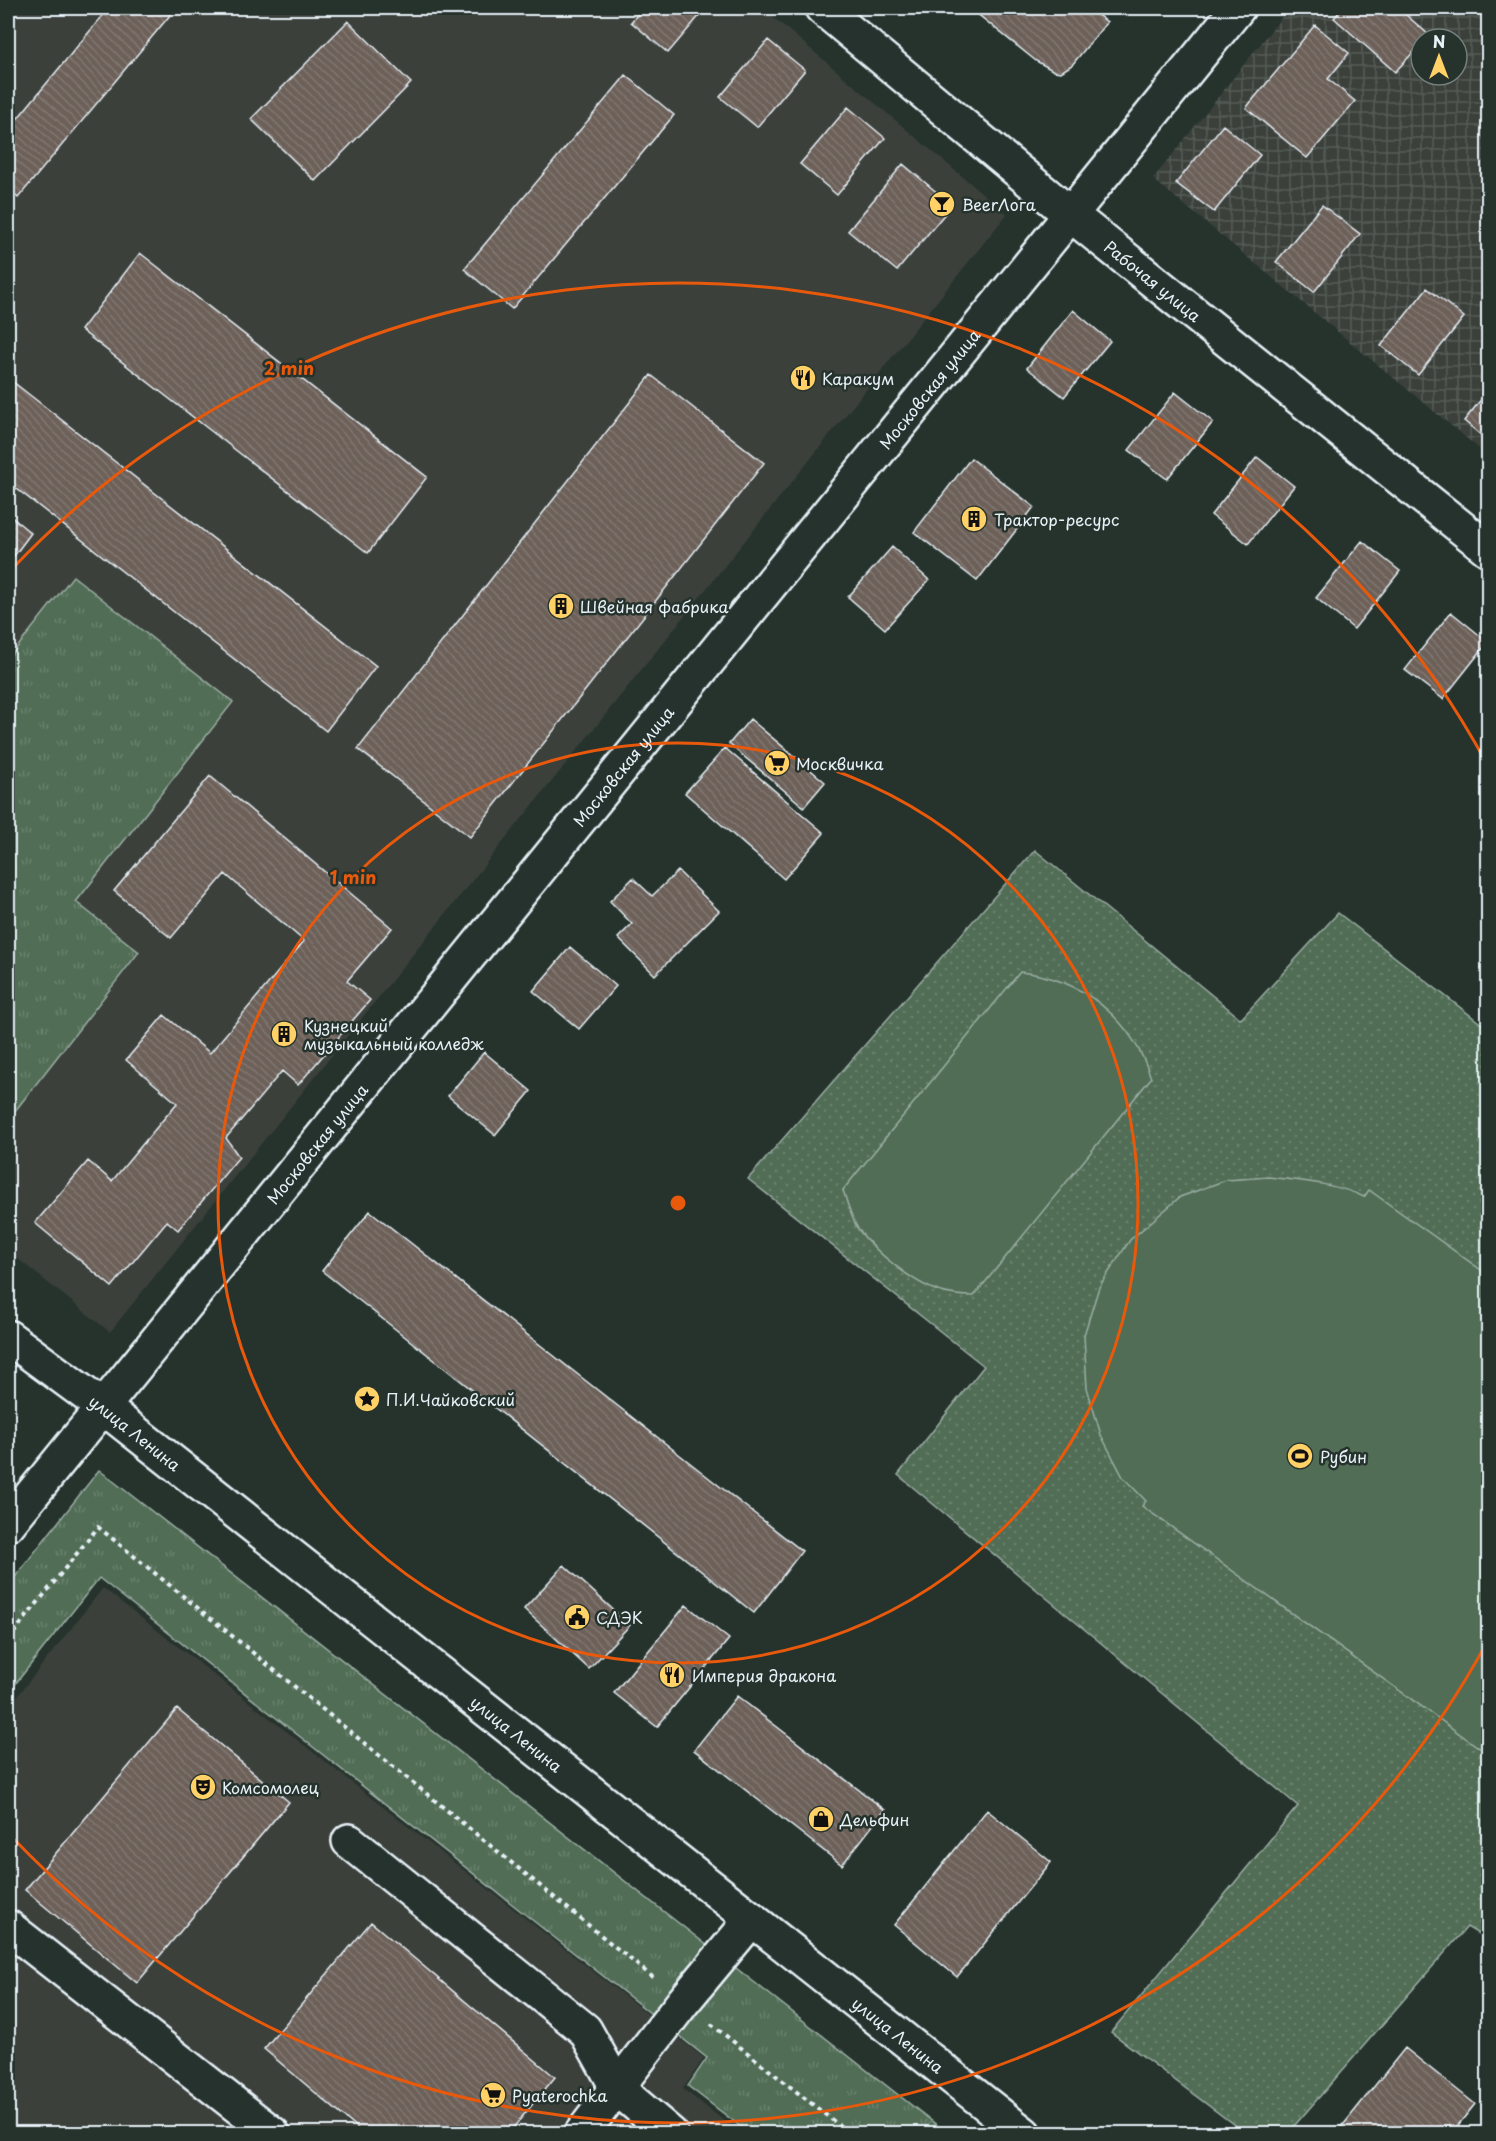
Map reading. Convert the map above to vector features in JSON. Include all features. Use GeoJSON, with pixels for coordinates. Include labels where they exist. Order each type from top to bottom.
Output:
{"type":"FeatureCollection","features":[{"type":"Feature","properties":{"kind":"street","name":"Рабочая улица"},"geometry":{"type":"LineString","coordinates":[[822,8],[1071,215],[1488,549]]}},
{"type":"Feature","properties":{"kind":"street","name":"Московская улица"},"geometry":{"type":"LineString","coordinates":[[8,1524],[1238,8]]}},
{"type":"Feature","properties":{"kind":"street","name":"улица Ленина"},"geometry":{"type":"LineString","coordinates":[[8,1337],[103,1407],[1024,2133]]}},
{"type":"Feature","properties":{"kind":"street"},"geometry":{"type":"LineString","coordinates":[[349,1841],[585,2030],[618,2089],[671,2133]]}},
{"type":"Feature","properties":{"kind":"street"},"geometry":{"type":"LineString","coordinates":[[581,2133],[618,2089],[683,2002],[752,1919]]}},
{"type":"Feature","properties":{"kind":"street"},"geometry":{"type":"LineString","coordinates":[[8,1927],[273,2133]]}},
{"type":"Feature","properties":{"kind":"path"},"geometry":{"type":"LineString","coordinates":[[8,1640],[98,1527],[683,2002],[850,2133]]}},
{"type":"Feature","properties":{"kind":"shaded area"},"geometry":{"type":"Polygon","coordinates":[[[8,8],[762,8],[1007,214],[110,1332],[8,1251],[8,8]]]}},
{"type":"Feature","properties":{"kind":"shaded area"},"geometry":{"type":"Polygon","coordinates":[[[1289,8],[1488,8],[1488,456],[1153,179],[1289,8]]]}},
{"type":"Feature","properties":{"kind":"shaded area"},"geometry":{"type":"Polygon","coordinates":[[[103,1588],[704,2058],[683,2089],[740,2133],[8,2133],[8,1708],[103,1588]]]}},
{"type":"Feature","properties":{"kind":"green space"},"geometry":{"type":"Polygon","coordinates":[[[73,576],[233,702],[76,902],[139,952],[8,1120],[8,659],[73,576]]]}},
{"type":"Feature","properties":{"kind":"green space"},"geometry":{"type":"Polygon","coordinates":[[[1035,850],[1241,1019],[1338,913],[1488,1029],[1488,1940],[1467,1927],[1288,2133],[1245,2133],[1111,2032],[1298,1806],[898,1475],[984,1366],[748,1179],[1035,850]]]}},
{"type":"Feature","properties":{"kind":"green space"},"geometry":{"type":"Polygon","coordinates":[[[1020,972],[1064,983],[1102,1005],[1131,1037],[1151,1078],[974,1296],[938,1291],[917,1281],[894,1265],[865,1238],[849,1210],[843,1190],[1020,972]]]}},
{"type":"Feature","properties":{"kind":"green space","name":"Рубин"},"geometry":{"type":"Polygon","coordinates":[[[1268,1177],[1329,1186],[1364,1197],[1369,1190],[1488,1275],[1488,1754],[1142,1506],[1146,1501],[1123,1477],[1101,1435],[1087,1388],[1084,1335],[1099,1287],[1130,1240],[1180,1197],[1226,1180],[1268,1177]]]}},
{"type":"Feature","properties":{"kind":"green space"},"geometry":{"type":"Polygon","coordinates":[[[99,1470],[947,2133],[749,2133],[688,2086],[707,2058],[99,1578],[8,1693],[8,1586],[99,1470]]]}},
{"type":"Feature","properties":{"kind":"building"},"geometry":{"type":"Polygon","coordinates":[[[109,8],[176,8],[18,198],[8,189],[8,130],[109,8]]]}},
{"type":"Feature","properties":{"kind":"building"},"geometry":{"type":"Polygon","coordinates":[[[643,8],[706,8],[668,53],[631,22],[643,8]]]}},
{"type":"Feature","properties":{"kind":"building"},"geometry":{"type":"Polygon","coordinates":[[[970,8],[1088,8],[1107,22],[1072,65],[1061,72],[1054,71],[1036,61],[970,8]]]}},
{"type":"Feature","properties":{"kind":"building"},"geometry":{"type":"Polygon","coordinates":[[[1343,8],[1398,8],[1420,27],[1409,27],[1409,57],[1395,72],[1334,18],[1343,8]]]}},
{"type":"Feature","properties":{"kind":"building"},"geometry":{"type":"Polygon","coordinates":[[[348,21],[411,83],[315,181],[251,119],[348,21]]]}},
{"type":"Feature","properties":{"kind":"building"},"geometry":{"type":"Polygon","coordinates":[[[1315,25],[1349,53],[1328,79],[1355,101],[1307,158],[1246,108],[1315,25]]]}},
{"type":"Feature","properties":{"kind":"building"},"geometry":{"type":"Polygon","coordinates":[[[768,40],[805,70],[757,127],[720,97],[768,40]]]}},
{"type":"Feature","properties":{"kind":"building"},"geometry":{"type":"Polygon","coordinates":[[[626,75],[674,115],[512,309],[464,269],[626,75]]]}},
{"type":"Feature","properties":{"kind":"building"},"geometry":{"type":"Polygon","coordinates":[[[848,107],[885,138],[837,195],[800,164],[848,107]]]}},
{"type":"Feature","properties":{"kind":"building"},"geometry":{"type":"Polygon","coordinates":[[[1223,125],[1260,155],[1214,212],[1176,183],[1223,125]]]}},
{"type":"Feature","properties":{"kind":"building"},"geometry":{"type":"Polygon","coordinates":[[[903,164],[952,205],[897,271],[848,231],[903,164]]]}},
{"type":"Feature","properties":{"kind":"building"},"geometry":{"type":"Polygon","coordinates":[[[1322,205],[1360,234],[1314,292],[1276,262],[1322,205]]]}},
{"type":"Feature","properties":{"kind":"building"},"geometry":{"type":"Polygon","coordinates":[[[140,253],[427,477],[368,553],[81,330],[140,253]]]}},
{"type":"Feature","properties":{"kind":"building"},"geometry":{"type":"Polygon","coordinates":[[[1427,288],[1464,317],[1418,375],[1381,346],[1427,288]]]}},
{"type":"Feature","properties":{"kind":"building"},"geometry":{"type":"Polygon","coordinates":[[[1073,310],[1110,341],[1064,397],[1027,368],[1073,310]]]}},
{"type":"Feature","properties":{"kind":"building","name":"Швейная фабрика"},"geometry":{"type":"Polygon","coordinates":[[[651,375],[764,463],[470,837],[358,749],[651,375]]]}},
{"type":"Feature","properties":{"kind":"building"},"geometry":{"type":"Polygon","coordinates":[[[8,378],[376,666],[326,731],[8,482],[8,378]]]}},
{"type":"Feature","properties":{"kind":"building"},"geometry":{"type":"Polygon","coordinates":[[[1488,391],[1488,441],[1464,421],[1488,391]]]}},
{"type":"Feature","properties":{"kind":"building"},"geometry":{"type":"Polygon","coordinates":[[[1175,392],[1213,422],[1167,479],[1129,450],[1175,392]]]}},
{"type":"Feature","properties":{"kind":"building"},"geometry":{"type":"Polygon","coordinates":[[[1257,457],[1294,486],[1248,544],[1211,515],[1257,457]]]}},
{"type":"Feature","properties":{"kind":"building","name":"Трактор-ресурс"},"geometry":{"type":"Polygon","coordinates":[[[971,458],[1034,507],[977,581],[914,532],[971,458]]]}},
{"type":"Feature","properties":{"kind":"building"},"geometry":{"type":"Polygon","coordinates":[[[8,514],[31,533],[8,564],[8,514]]]}},
{"type":"Feature","properties":{"kind":"building"},"geometry":{"type":"Polygon","coordinates":[[[1362,541],[1400,571],[1354,629],[1316,598],[1362,541]]]}},
{"type":"Feature","properties":{"kind":"building"},"geometry":{"type":"Polygon","coordinates":[[[892,547],[929,580],[885,629],[848,597],[892,547]]]}},
{"type":"Feature","properties":{"kind":"building"},"geometry":{"type":"Polygon","coordinates":[[[1451,612],[1488,642],[1443,699],[1405,670],[1451,612]]]}},
{"type":"Feature","properties":{"kind":"building","name":"Москвичка"},"geometry":{"type":"Polygon","coordinates":[[[750,719],[825,782],[804,807],[729,744],[750,719]]]}},
{"type":"Feature","properties":{"kind":"building"},"geometry":{"type":"Polygon","coordinates":[[[725,748],[824,833],[784,879],[685,793],[725,748]]]}},
{"type":"Feature","properties":{"kind":"building","name":"Кузнецкий музыкальный колледж"},"geometry":{"type":"Polygon","coordinates":[[[210,776],[392,928],[347,981],[370,1000],[298,1085],[282,1071],[226,1138],[239,1157],[178,1230],[167,1221],[112,1287],[35,1223],[88,1161],[112,1181],[177,1103],[126,1060],[164,1015],[210,1053],[304,941],[225,874],[171,938],[114,891],[210,776]]]}},
{"type":"Feature","properties":{"kind":"building"},"geometry":{"type":"Polygon","coordinates":[[[678,871],[719,911],[655,975],[618,938],[632,924],[610,901],[633,878],[652,896],[678,871]]]}},
{"type":"Feature","properties":{"kind":"building"},"geometry":{"type":"Polygon","coordinates":[[[570,947],[616,986],[579,1029],[533,991],[570,947]]]}},
{"type":"Feature","properties":{"kind":"building"},"geometry":{"type":"Polygon","coordinates":[[[484,1052],[531,1091],[495,1135],[448,1096],[484,1052]]]}},
{"type":"Feature","properties":{"kind":"building"},"geometry":{"type":"Polygon","coordinates":[[[370,1211],[802,1551],[754,1613],[322,1271],[370,1211]]]}},
{"type":"Feature","properties":{"kind":"building","name":"СДЭК"},"geometry":{"type":"Polygon","coordinates":[[[564,1565],[630,1625],[589,1669],[524,1609],[564,1565]]]}},
{"type":"Feature","properties":{"kind":"building"},"geometry":{"type":"Polygon","coordinates":[[[686,1605],[729,1639],[657,1727],[614,1693],[686,1605]]]}},
{"type":"Feature","properties":{"kind":"building"},"geometry":{"type":"Polygon","coordinates":[[[737,1696],[885,1810],[842,1865],[694,1750],[737,1696]]]}},
{"type":"Feature","properties":{"kind":"building"},"geometry":{"type":"Polygon","coordinates":[[[177,1709],[289,1802],[137,1983],[25,1890],[177,1709]]]}},
{"type":"Feature","properties":{"kind":"building"},"geometry":{"type":"Polygon","coordinates":[[[987,1810],[1051,1862],[957,1977],[894,1925],[987,1810]]]}},
{"type":"Feature","properties":{"kind":"building"},"geometry":{"type":"Polygon","coordinates":[[[371,1922],[555,2077],[508,2134],[364,2134],[264,2049],[371,1922]]]}},
{"type":"Feature","properties":{"kind":"building"},"geometry":{"type":"Polygon","coordinates":[[[1405,2048],[1475,2104],[1451,2134],[1336,2134],[1405,2048]]]}},
{"type":"Feature","properties":{"kind":"place","name":"BeerЛога"},"geometry":{"type":"Point","coordinates":[942,204]}},
{"type":"Feature","properties":{"kind":"place","name":"Каракум"},"geometry":{"type":"Point","coordinates":[803,378]}},
{"type":"Feature","properties":{"kind":"place","name":"Трактор-ресурс"},"geometry":{"type":"Point","coordinates":[974,519]}},
{"type":"Feature","properties":{"kind":"place","name":"Швейная фабрика"},"geometry":{"type":"Point","coordinates":[561,606]}},
{"type":"Feature","properties":{"kind":"place","name":"Москвичка"},"geometry":{"type":"Point","coordinates":[777,763]}},
{"type":"Feature","properties":{"kind":"place","name":"Кузнецкий музыкальный колледж"},"geometry":{"type":"Point","coordinates":[284,1034]}},
{"type":"Feature","properties":{"kind":"place","name":"П.И.Чайковский"},"geometry":{"type":"Point","coordinates":[367,1399]}},
{"type":"Feature","properties":{"kind":"place","name":"Рубин"},"geometry":{"type":"Point","coordinates":[1300,1456]}},
{"type":"Feature","properties":{"kind":"place","name":"СДЭК"},"geometry":{"type":"Point","coordinates":[577,1617]}},
{"type":"Feature","properties":{"kind":"place","name":"Империя дракона"},"geometry":{"type":"Point","coordinates":[672,1675]}},
{"type":"Feature","properties":{"kind":"place","name":"Комсомолец"},"geometry":{"type":"Point","coordinates":[203,1787]}},
{"type":"Feature","properties":{"kind":"place","name":"Дельфин"},"geometry":{"type":"Point","coordinates":[821,1819]}},
{"type":"Feature","properties":{"kind":"place","name":"Pyaterochka"},"geometry":{"type":"Point","coordinates":[493,2095]}}]}
